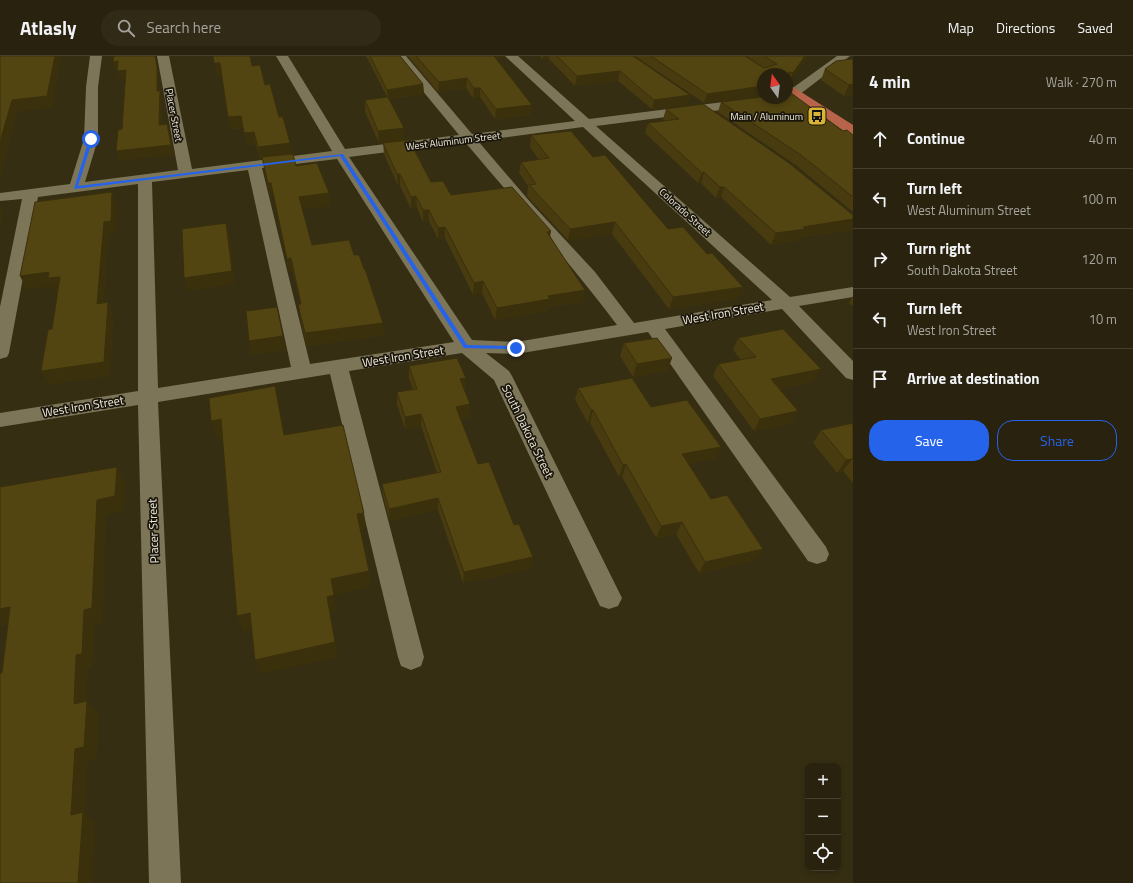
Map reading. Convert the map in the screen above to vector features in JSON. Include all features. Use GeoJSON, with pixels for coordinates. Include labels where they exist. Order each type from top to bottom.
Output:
{"type":"FeatureCollection","features":[{"type":"Feature","properties":{"kind":"main road"},"geometry":{"type":"LineString","coordinates":[[793,96],[853,131]]}},
{"type":"Feature","properties":{"kind":"street"},"geometry":{"type":"LineString","coordinates":[[76,188],[91,139],[92,87],[96,56]]}},
{"type":"Feature","properties":{"kind":"street","name":"Placer Street"},"geometry":{"type":"LineString","coordinates":[[163,56],[186,174]]}},
{"type":"Feature","properties":{"kind":"street","name":"South Dakota Street"},"geometry":{"type":"LineString","coordinates":[[282,56],[341,154],[466,346],[502,376],[609,598]]}},
{"type":"Feature","properties":{"kind":"street"},"geometry":{"type":"LineString","coordinates":[[400,56],[526,206],[588,276],[629,329]]}},
{"type":"Feature","properties":{"kind":"street","name":"Colorado Street"},"geometry":{"type":"LineString","coordinates":[[512,56],[786,303],[853,373]]}},
{"type":"Feature","properties":{"kind":"street"},"geometry":{"type":"LineString","coordinates":[[793,91],[844,56]]}},
{"type":"Feature","properties":{"kind":"street"},"geometry":{"type":"LineString","coordinates":[[683,96],[715,118]]}},
{"type":"Feature","properties":{"kind":"street","name":"West Aluminum Street"},"geometry":{"type":"LineString","coordinates":[[0,197],[702,110],[757,100]]}},
{"type":"Feature","properties":{"kind":"street"},"geometry":{"type":"LineString","coordinates":[[254,166],[302,372]]}},
{"type":"Feature","properties":{"kind":"street","name":"Placer Street"},"geometry":{"type":"LineString","coordinates":[[145,179],[148,395],[165,883]]}},
{"type":"Feature","properties":{"kind":"street"},"geometry":{"type":"LineString","coordinates":[[0,353],[31,193]]}},
{"type":"Feature","properties":{"kind":"street","name":"West Iron Street"},"geometry":{"type":"LineString","coordinates":[[0,420],[148,395],[466,346],[516,348],[853,292]]}},
{"type":"Feature","properties":{"kind":"street"},"geometry":{"type":"LineString","coordinates":[[653,325],[817,554]]}},
{"type":"Feature","properties":{"kind":"street"},"geometry":{"type":"LineString","coordinates":[[338,366],[411,657]]}},
{"type":"Feature","properties":{"kind":"building"},"geometry":{"type":"Polygon","coordinates":[[[0,56],[55,56],[47,96],[12,100],[0,142],[0,56]]]}},
{"type":"Feature","properties":{"kind":"building"},"geometry":{"type":"Polygon","coordinates":[[[114,56],[155,56],[157,67],[157,91],[160,91],[159,125],[167,124],[171,145],[116,151],[118,130],[122,129],[126,70],[117,71],[118,61],[113,62],[114,56]]]}},
{"type":"Feature","properties":{"kind":"building"},"geometry":{"type":"Polygon","coordinates":[[[213,56],[250,56],[252,66],[260,65],[265,85],[270,84],[279,117],[283,117],[290,143],[258,147],[254,132],[244,133],[241,116],[228,117],[220,63],[214,63],[213,56]]]}},
{"type":"Feature","properties":{"kind":"building"},"geometry":{"type":"Polygon","coordinates":[[[370,56],[400,56],[423,84],[387,90],[370,56]]]}},
{"type":"Feature","properties":{"kind":"building"},"geometry":{"type":"Polygon","coordinates":[[[416,56],[494,56],[532,105],[496,109],[480,88],[474,88],[467,78],[439,82],[416,56]]]}},
{"type":"Feature","properties":{"kind":"building"},"geometry":{"type":"Polygon","coordinates":[[[557,56],[633,56],[690,95],[654,100],[620,71],[577,76],[557,56]]]}},
{"type":"Feature","properties":{"kind":"building"},"geometry":{"type":"Polygon","coordinates":[[[651,56],[745,56],[764,68],[757,68],[757,87],[707,94],[651,56]]]}},
{"type":"Feature","properties":{"kind":"building"},"geometry":{"type":"Polygon","coordinates":[[[764,56],[805,56],[793,73],[793,68],[764,68],[777,64],[764,56]]]}},
{"type":"Feature","properties":{"kind":"building"},"geometry":{"type":"Polygon","coordinates":[[[853,59],[853,84],[849,85],[825,69],[836,61],[853,59]]]}},
{"type":"Feature","properties":{"kind":"building"},"geometry":{"type":"Polygon","coordinates":[[[793,94],[843,131],[847,130],[853,135],[853,197],[801,155],[721,102],[757,98],[757,104],[793,104],[793,94]]]}},
{"type":"Feature","properties":{"kind":"building"},"geometry":{"type":"Polygon","coordinates":[[[388,97],[404,128],[378,131],[365,100],[388,97]]]}},
{"type":"Feature","properties":{"kind":"building"},"geometry":{"type":"Polygon","coordinates":[[[703,104],[789,163],[853,215],[853,219],[803,227],[805,229],[776,233],[724,187],[720,187],[704,172],[702,173],[648,123],[679,119],[666,109],[703,104]]]}},
{"type":"Feature","properties":{"kind":"building"},"geometry":{"type":"Polygon","coordinates":[[[571,131],[593,157],[605,155],[668,229],[683,227],[707,254],[712,253],[743,287],[673,297],[615,222],[570,229],[529,185],[536,184],[521,162],[549,158],[531,135],[571,131]]]}},
{"type":"Feature","properties":{"kind":"building"},"geometry":{"type":"Polygon","coordinates":[[[409,140],[431,182],[443,181],[451,195],[512,187],[551,231],[547,232],[585,290],[548,296],[550,299],[497,308],[483,281],[474,283],[445,227],[438,228],[429,210],[423,210],[416,196],[411,197],[400,174],[397,174],[383,143],[409,140]]]}},
{"type":"Feature","properties":{"kind":"building"},"geometry":{"type":"Polygon","coordinates":[[[293,154],[296,166],[317,163],[329,193],[299,197],[312,245],[349,240],[354,255],[359,255],[365,269],[383,323],[305,333],[298,304],[301,304],[291,258],[287,259],[271,183],[268,183],[262,157],[293,154]]]}},
{"type":"Feature","properties":{"kind":"building"},"geometry":{"type":"Polygon","coordinates":[[[112,192],[111,221],[104,222],[97,304],[108,302],[104,362],[41,371],[48,330],[52,329],[60,277],[48,278],[49,272],[20,276],[35,202],[112,192]]]}},
{"type":"Feature","properties":{"kind":"building"},"geometry":{"type":"Polygon","coordinates":[[[226,223],[232,271],[184,278],[182,229],[226,223]]]}},
{"type":"Feature","properties":{"kind":"building"},"geometry":{"type":"Polygon","coordinates":[[[277,307],[283,336],[249,341],[246,311],[277,307]]]}},
{"type":"Feature","properties":{"kind":"building"},"geometry":{"type":"Polygon","coordinates":[[[783,329],[821,369],[771,379],[798,411],[760,419],[718,364],[756,357],[738,338],[783,329]]]}},
{"type":"Feature","properties":{"kind":"building"},"geometry":{"type":"Polygon","coordinates":[[[657,338],[672,358],[637,364],[624,343],[657,338]]]}},
{"type":"Feature","properties":{"kind":"building"},"geometry":{"type":"Polygon","coordinates":[[[457,358],[466,378],[460,379],[470,404],[456,407],[478,464],[489,462],[514,525],[519,524],[533,557],[464,572],[438,498],[389,509],[382,484],[441,472],[421,414],[405,417],[397,392],[417,389],[409,366],[457,358]]]}},
{"type":"Feature","properties":{"kind":"building"},"geometry":{"type":"Polygon","coordinates":[[[632,378],[651,407],[687,400],[721,447],[682,454],[711,499],[727,495],[763,549],[705,562],[682,522],[661,526],[626,464],[623,465],[593,410],[591,410],[578,388],[632,378]]]}},
{"type":"Feature","properties":{"kind":"building"},"geometry":{"type":"Polygon","coordinates":[[[275,386],[284,435],[343,425],[364,513],[357,514],[369,571],[331,579],[334,595],[327,597],[335,642],[255,660],[250,613],[237,616],[221,419],[211,421],[209,398],[275,386]]]}},
{"type":"Feature","properties":{"kind":"building"},"geometry":{"type":"Polygon","coordinates":[[[853,423],[853,460],[846,460],[821,430],[853,423]]]}},
{"type":"Feature","properties":{"kind":"building"},"geometry":{"type":"Polygon","coordinates":[[[117,467],[115,496],[97,500],[92,608],[84,610],[82,654],[76,655],[74,704],[87,701],[84,747],[75,749],[71,815],[83,812],[78,883],[0,883],[0,673],[2,673],[10,607],[0,609],[0,487],[117,467]]]}},
{"type":"Feature","properties":{"kind":"place","name":"Main / Aluminum"},"geometry":{"type":"Point","coordinates":[817,116]}},
{"type":"Feature","properties":{"kind":"route"},"geometry":{"type":"LineString","coordinates":[[91,139],[76,188],[341,154],[466,346],[516,348]]}}]}
